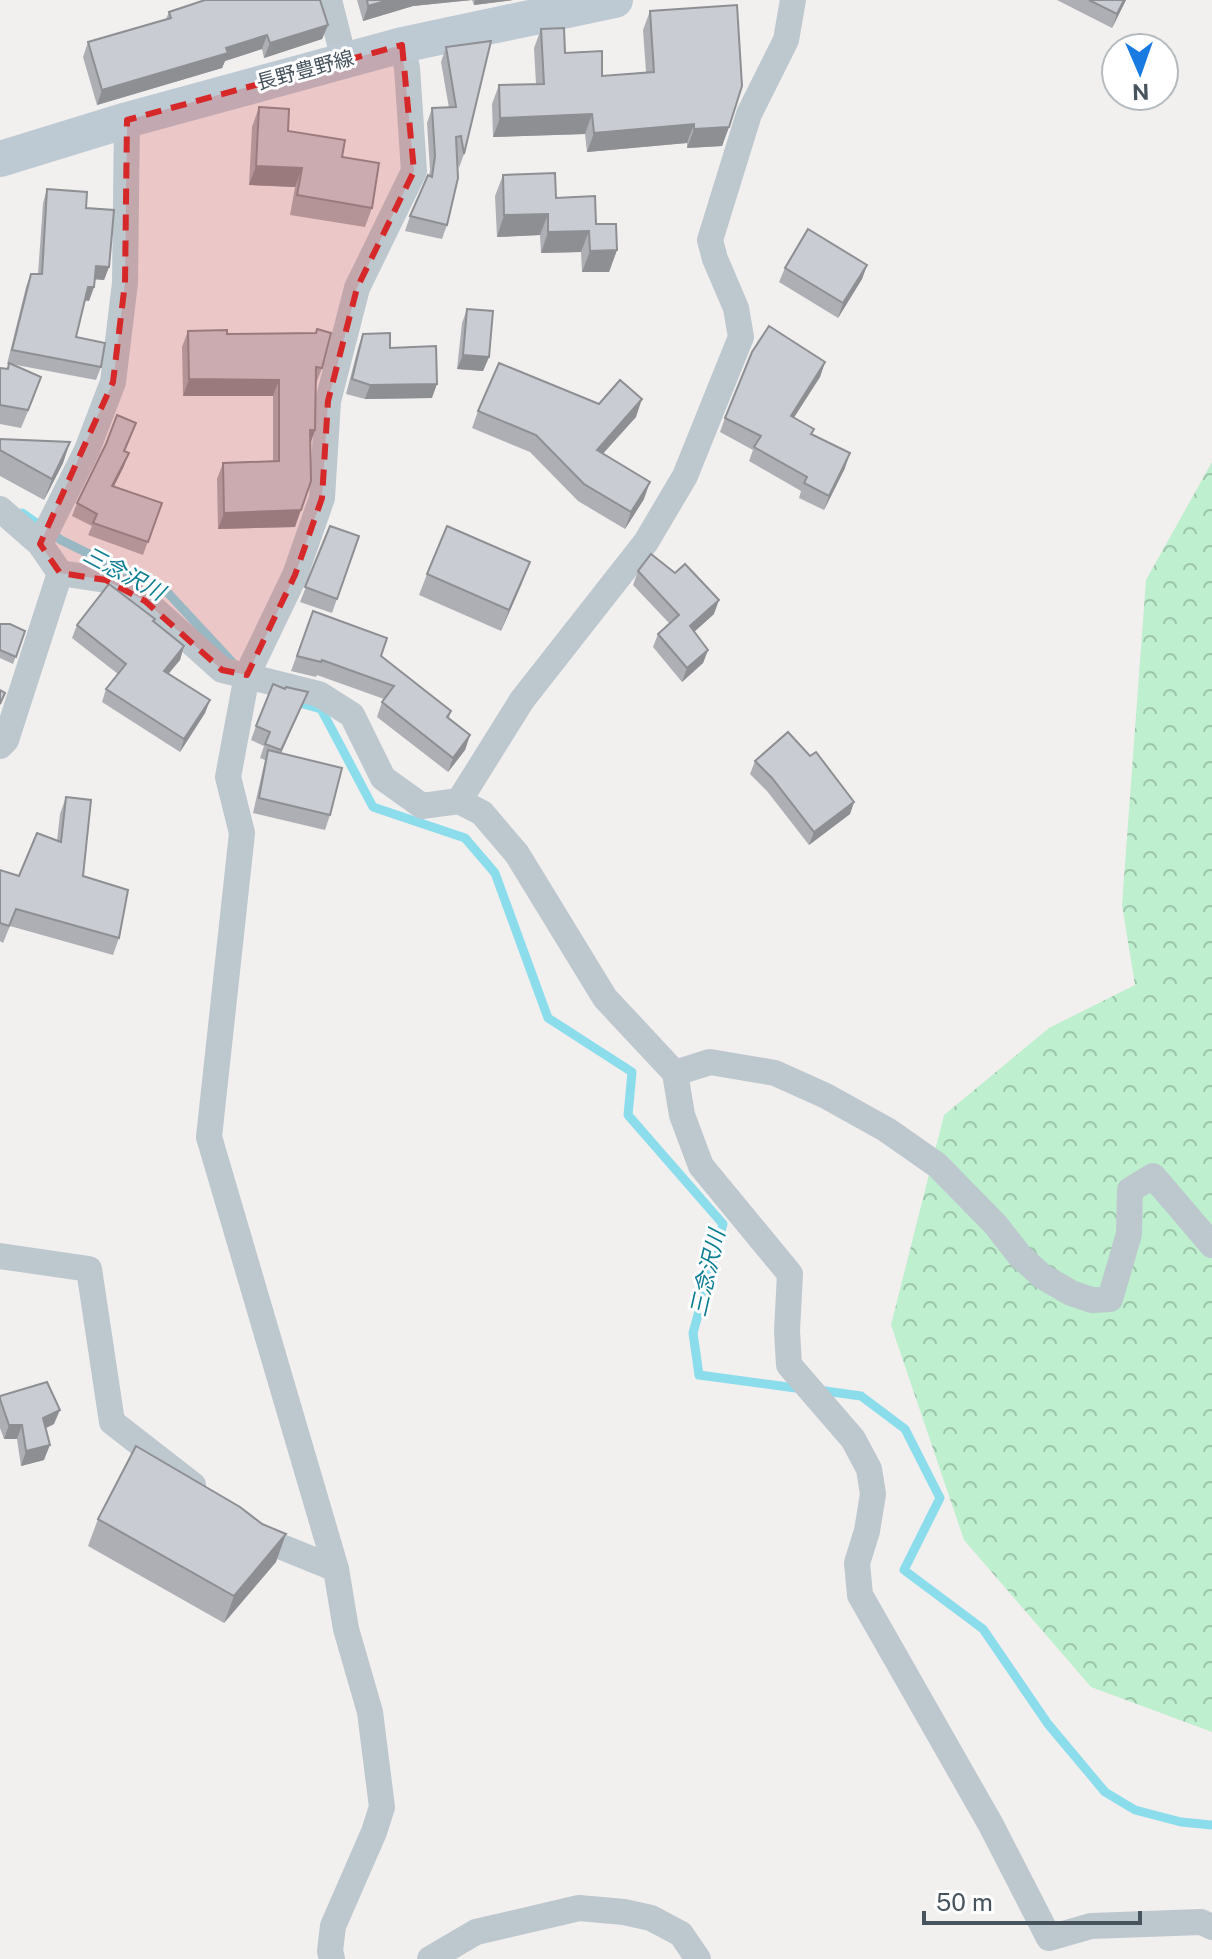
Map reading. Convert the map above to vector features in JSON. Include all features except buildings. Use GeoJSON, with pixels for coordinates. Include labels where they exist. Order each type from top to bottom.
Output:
{"type":"FeatureCollection","features":[{"type":"Feature","properties":{"kind":"main road","name":"長野豊野線"},"geometry":{"type":"LineString","coordinates":[[0,159],[127,120],[402,45],[615,0]]}},
{"type":"Feature","properties":{"kind":"street"},"geometry":{"type":"LineString","coordinates":[[329,0],[344,60]]}},
{"type":"Feature","properties":{"kind":"street"},"geometry":{"type":"LineString","coordinates":[[459,801],[522,700],[646,542],[685,476],[741,337],[736,308],[710,240],[749,114],[786,40],[793,0]]}},
{"type":"Feature","properties":{"kind":"street"},"geometry":{"type":"LineString","coordinates":[[332,1959],[333,1926],[382,1807],[370,1712],[346,1629],[336,1569],[209,1137],[242,833],[228,777],[247,675],[295,575],[322,498],[328,401],[357,288],[414,171],[407,68],[402,45]]}},
{"type":"Feature","properties":{"kind":"street"},"geometry":{"type":"LineString","coordinates":[[45,534],[87,450],[113,382],[125,283],[127,120]]}},
{"type":"Feature","properties":{"kind":"street"},"geometry":{"type":"LineString","coordinates":[[0,509],[45,534],[60,573],[6,740],[0,746]]}},
{"type":"Feature","properties":{"kind":"street"},"geometry":{"type":"LineString","coordinates":[[60,573],[106,580],[145,601],[222,670],[319,694],[352,715],[383,778],[422,806],[459,801],[482,813],[517,854],[605,998],[675,1073],[682,1115],[701,1166],[790,1274],[789,1365],[853,1439],[869,1469],[873,1494],[867,1531],[857,1563],[860,1595],[991,1825],[1049,1938],[1091,1926],[1201,1922],[1212,1927]]}},
{"type":"Feature","properties":{"kind":"street"},"geometry":{"type":"LineString","coordinates":[[675,1073],[710,1062],[775,1073],[826,1096],[887,1130],[937,1165],[1042,1276],[1071,1293],[1092,1300],[1110,1299],[1129,1234],[1130,1190],[1153,1176],[1212,1245]]}},
{"type":"Feature","properties":{"kind":"street"},"geometry":{"type":"LineString","coordinates":[[0,1256],[89,1269],[112,1422],[212,1500]]}},
{"type":"Feature","properties":{"kind":"street"},"geometry":{"type":"LineString","coordinates":[[237,1519],[262,1539],[336,1569]]}},
{"type":"Feature","properties":{"kind":"street"},"geometry":{"type":"LineString","coordinates":[[430,1959],[476,1932],[579,1908],[651,1918],[681,1934],[698,1959]]}},
{"type":"Feature","properties":{"kind":"highlighted area"},"geometry":{"type":"Polygon","coordinates":[[[402,45],[414,171],[357,288],[328,401],[322,498],[295,575],[247,675],[222,670],[145,601],[106,580],[60,573],[40,544],[113,382],[125,283],[127,120],[402,45]]]}},
{"type":"Feature","properties":{"kind":"green space"},"geometry":{"type":"Polygon","coordinates":[[[1212,462],[1212,1732],[1091,1687],[964,1540],[891,1325],[944,1115],[1049,1028],[1135,985],[1122,905],[1146,580],[1212,462]]]}},
{"type":"Feature","properties":{"kind":"waterway","name":"三念沢川"},"geometry":{"type":"LineString","coordinates":[[22,513],[61,540],[168,593],[234,664]]}},
{"type":"Feature","properties":{"kind":"waterway","name":"三念沢川"},"geometry":{"type":"LineString","coordinates":[[293,701],[321,709],[373,807],[465,838],[495,873],[548,1018],[632,1072],[628,1115],[723,1224],[693,1333],[699,1375],[803,1389]]}},
{"type":"Feature","properties":{"kind":"waterway","name":"三念沢川"},"geometry":{"type":"LineString","coordinates":[[818,1390],[861,1396],[905,1429],[940,1498],[904,1570],[983,1629],[1048,1724],[1105,1792],[1135,1810],[1181,1822],[1212,1825]]}}]}
